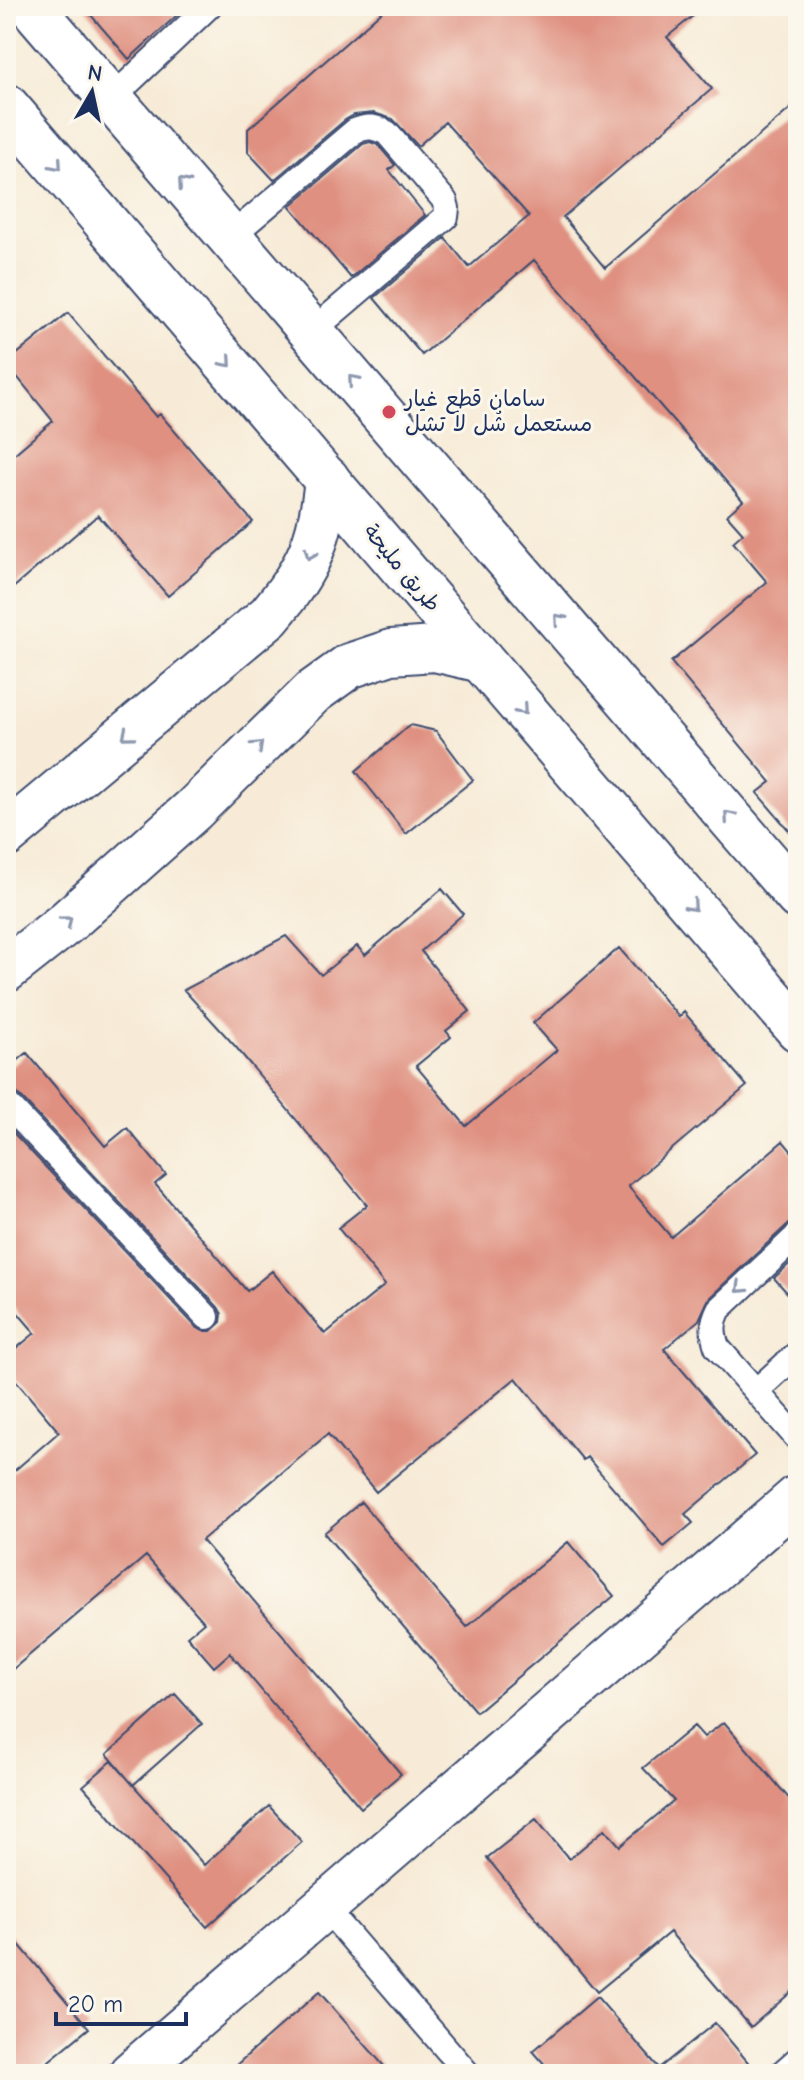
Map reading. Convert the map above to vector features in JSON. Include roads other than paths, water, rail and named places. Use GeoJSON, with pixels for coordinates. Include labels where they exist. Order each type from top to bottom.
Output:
{"type":"FeatureCollection","features":[{"type":"Feature","properties":{"kind":"main road"},"geometry":{"type":"LineString","coordinates":[[31,6],[798,897]]}},
{"type":"Feature","properties":{"kind":"main road","name":"طريق مليحة"},"geometry":{"type":"LineString","coordinates":[[6,106],[798,1029]]}},
{"type":"Feature","properties":{"kind":"main road"},"geometry":{"type":"LineString","coordinates":[[6,835],[269,616],[294,587],[311,555],[323,519],[327,479]]}},
{"type":"Feature","properties":{"kind":"main road"},"geometry":{"type":"LineString","coordinates":[[6,970],[67,922],[193,810],[313,692],[349,666],[391,652],[435,649],[478,659]]}},
{"type":"Feature","properties":{"kind":"main road"},"geometry":{"type":"LineString","coordinates":[[131,2074],[798,1497]]}},
{"type":"Feature","properties":{"kind":"lane"},"geometry":{"type":"LineString","coordinates":[[111,99],[209,6]]}},
{"type":"Feature","properties":{"kind":"lane"},"geometry":{"type":"LineString","coordinates":[[230,237],[355,131],[365,127],[387,133],[445,201],[446,217],[311,332]]}},
{"type":"Feature","properties":{"kind":"lane"},"geometry":{"type":"LineString","coordinates":[[6,1103],[207,1317]]}},
{"type":"Feature","properties":{"kind":"lane"},"geometry":{"type":"LineString","coordinates":[[798,1235],[719,1309],[712,1334],[717,1347],[798,1439]]}},
{"type":"Feature","properties":{"kind":"lane"},"geometry":{"type":"LineString","coordinates":[[756,1391],[798,1353]]}},
{"type":"Feature","properties":{"kind":"lane"},"geometry":{"type":"LineString","coordinates":[[324,1906],[468,2074]]}},
{"type":"Feature","properties":{"kind":"lane"},"geometry":{"type":"LineString","coordinates":[[781,2074],[798,2059]]}},
{"type":"Feature","properties":{"kind":"place","name":"سامان قطع غيار مستعمل شُل لا تشل"},"geometry":{"type":"Point","coordinates":[389,412]}}]}
